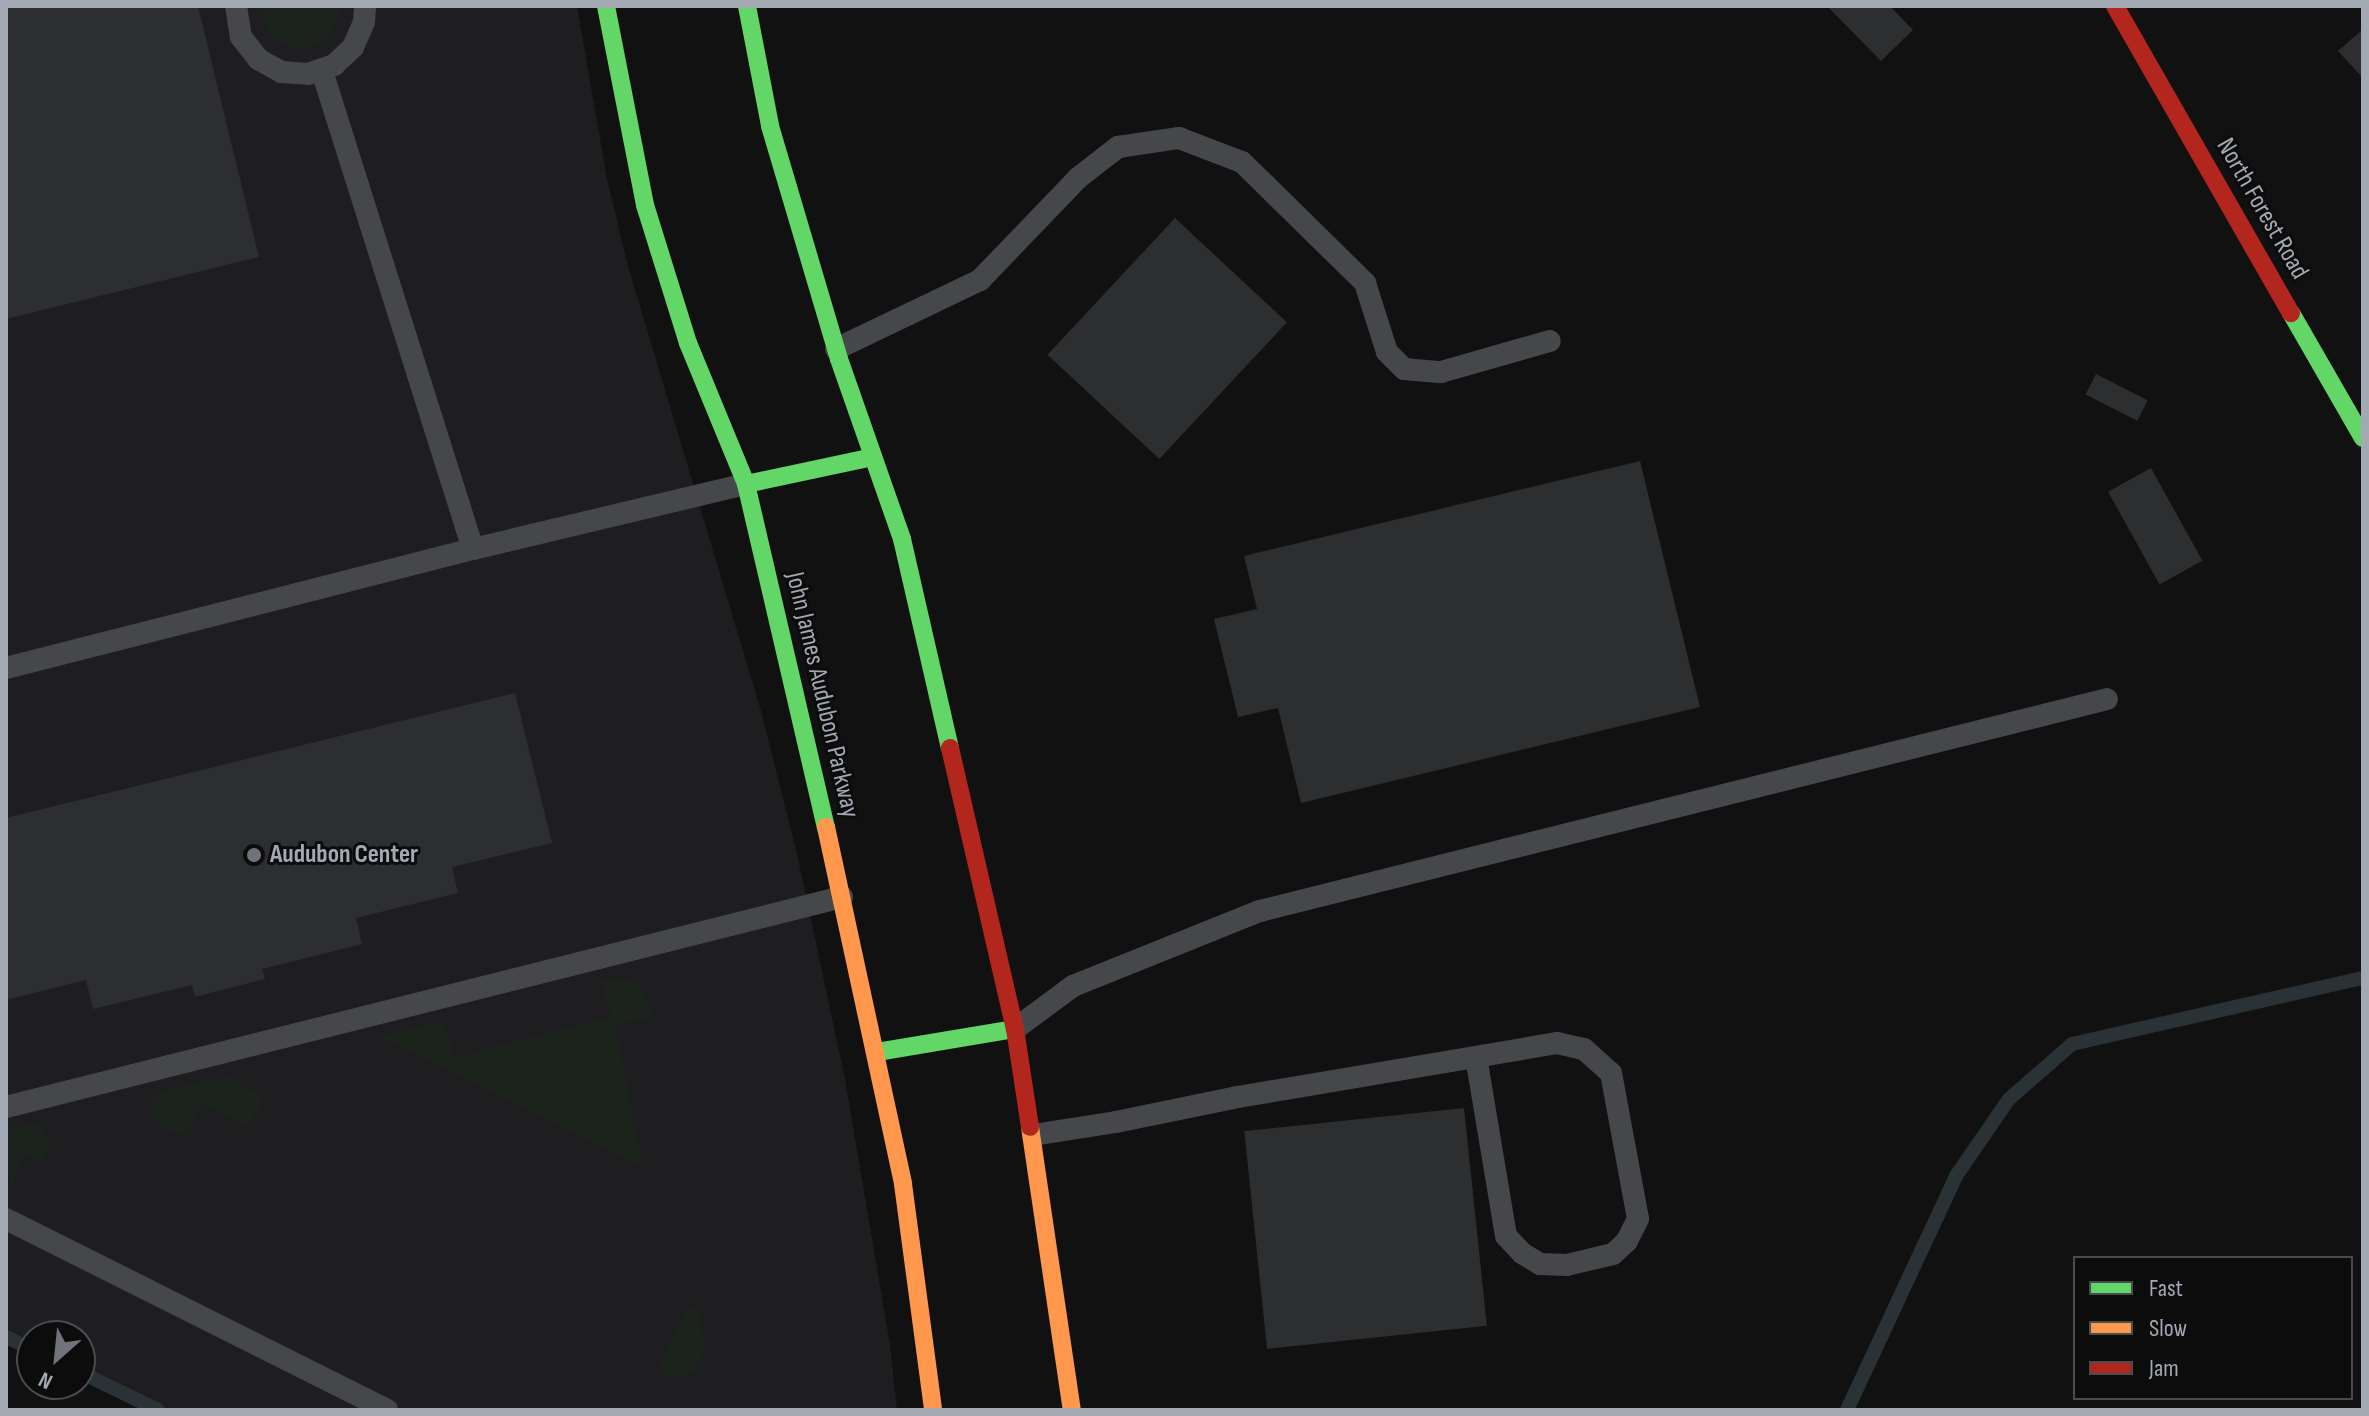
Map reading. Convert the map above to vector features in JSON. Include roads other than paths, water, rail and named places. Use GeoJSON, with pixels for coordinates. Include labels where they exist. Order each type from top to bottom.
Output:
{"type":"FeatureCollection","features":[{"type":"Feature","properties":{"kind":"main road","name":"John James Audubon Parkway"},"geometry":{"type":"LineString","coordinates":[[606,6],[616,71],[645,205],[688,343],[746,484],[877,1052],[903,1184],[933,1410]]}},
{"type":"Feature","properties":{"kind":"main road"},"geometry":{"type":"LineString","coordinates":[[747,6],[770,126],[836,349],[902,539],[1015,1029],[1072,1410]]}},
{"type":"Feature","properties":{"kind":"main road","name":"North Forest Road"},"geometry":{"type":"LineString","coordinates":[[2115,6],[2363,438]]}},
{"type":"Feature","properties":{"kind":"main road"},"geometry":{"type":"LineString","coordinates":[[746,484],[873,457]]}},
{"type":"Feature","properties":{"kind":"main road"},"geometry":{"type":"LineString","coordinates":[[877,1052],[1015,1029]]}},
{"type":"Feature","properties":{"kind":"lane"},"geometry":{"type":"LineString","coordinates":[[236,6],[241,37],[258,59],[281,72],[322,71],[353,47],[364,22],[365,6]]}},
{"type":"Feature","properties":{"kind":"lane"},"geometry":{"type":"LineString","coordinates":[[322,71],[473,549]]}},
{"type":"Feature","properties":{"kind":"lane"},"geometry":{"type":"LineString","coordinates":[[836,349],[980,280],[1078,178],[1118,147],[1179,138],[1242,162],[1365,283],[1387,352],[1404,369],[1441,372],[1550,341]]}},
{"type":"Feature","properties":{"kind":"lane"},"geometry":{"type":"LineString","coordinates":[[6,668],[473,549],[746,484]]}},
{"type":"Feature","properties":{"kind":"lane"},"geometry":{"type":"LineString","coordinates":[[1015,1029],[1073,986],[1260,911],[2107,699]]}},
{"type":"Feature","properties":{"kind":"lane"},"geometry":{"type":"LineString","coordinates":[[6,1107],[842,897]]}},
{"type":"Feature","properties":{"kind":"lane"},"geometry":{"type":"LineString","coordinates":[[1033,1135],[1476,1057],[1557,1043],[1584,1049],[1611,1073],[1638,1219],[1627,1241],[1613,1254],[1567,1265],[1540,1264],[1522,1253],[1506,1236],[1476,1057]]}},
{"type":"Feature","properties":{"kind":"lane"},"geometry":{"type":"LineString","coordinates":[[6,1219],[387,1410]]}},
{"type":"Feature","properties":{"kind":"waterway"},"geometry":{"type":"LineString","coordinates":[[1847,1410],[1956,1176],[2009,1099],[2072,1044],[2363,978]]}},
{"type":"Feature","properties":{"kind":"waterway"},"geometry":{"type":"LineString","coordinates":[[6,1337],[16,1342]]}},
{"type":"Feature","properties":{"kind":"waterway"},"geometry":{"type":"LineString","coordinates":[[96,1380],[158,1410]]}},
{"type":"Feature","properties":{"kind":"place","name":"Audubon Center"},"geometry":{"type":"Point","coordinates":[254,855]}}]}
